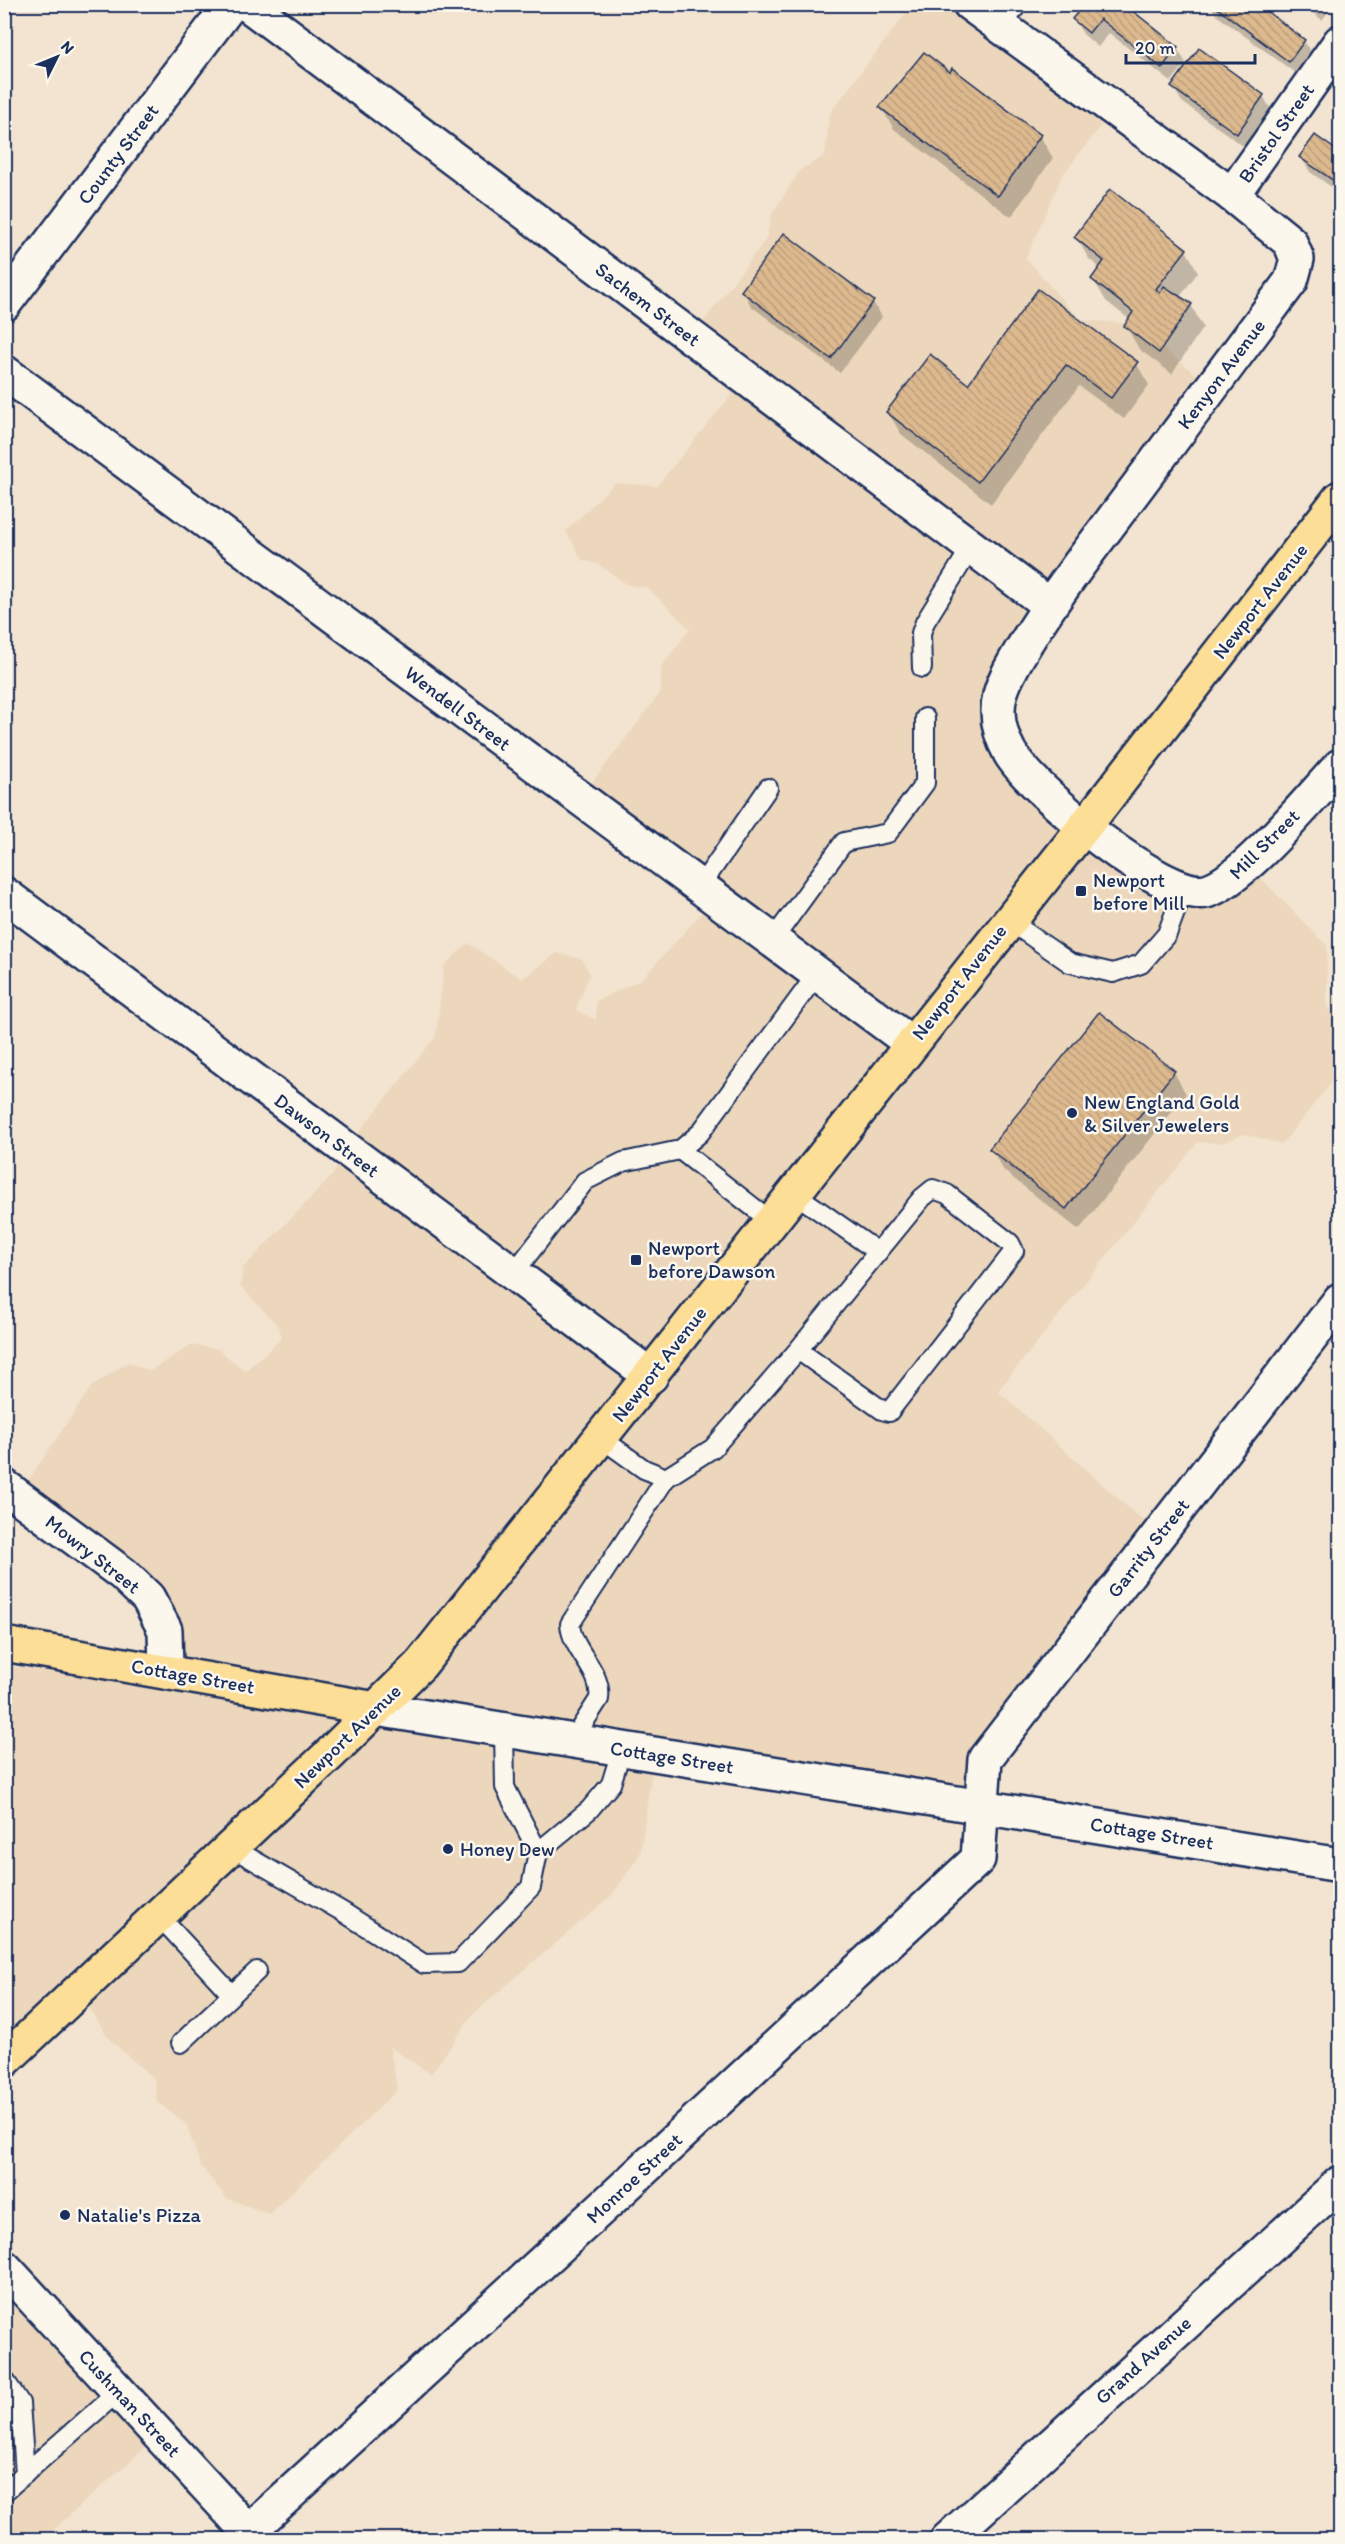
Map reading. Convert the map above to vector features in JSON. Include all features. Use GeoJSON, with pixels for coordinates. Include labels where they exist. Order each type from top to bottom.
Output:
{"type":"FeatureCollection","features":[{"type":"Feature","properties":{"kind":"main road","name":"Newport Avenue"},"geometry":{"type":"LineString","coordinates":[[4,2061],[159,1916],[421,1664],[651,1376],[1008,920],[1085,826],[1341,498]]}},
{"type":"Feature","properties":{"kind":"main road","name":"Cottage Street"},"geometry":{"type":"LineString","coordinates":[[4,1644],[376,1709]]}},
{"type":"Feature","properties":{"kind":"street","name":"County Street"},"geometry":{"type":"LineString","coordinates":[[4,304],[231,4]]}},
{"type":"Feature","properties":{"kind":"street","name":"Sachem Street"},"geometry":{"type":"LineString","coordinates":[[247,4],[1049,604]]}},
{"type":"Feature","properties":{"kind":"street","name":"Kenyon Avenue"},"geometry":{"type":"LineString","coordinates":[[970,4],[1010,16],[1290,242],[1296,259],[1291,281],[1049,604],[1011,667],[1000,696],[998,723],[1010,752],[1029,779],[1085,826]]}},
{"type":"Feature","properties":{"kind":"street","name":"Bristol Street"},"geometry":{"type":"LineString","coordinates":[[1232,195],[1341,42]]}},
{"type":"Feature","properties":{"kind":"street","name":"Wendell Street"},"geometry":{"type":"LineString","coordinates":[[4,372],[911,1043]]}},
{"type":"Feature","properties":{"kind":"street","name":"Mill Street"},"geometry":{"type":"LineString","coordinates":[[1183,891],[1205,891],[1226,883],[1246,866],[1341,766]]}},
{"type":"Feature","properties":{"kind":"street"},"geometry":{"type":"LineString","coordinates":[[1085,826],[1139,866],[1183,891]]}},
{"type":"Feature","properties":{"kind":"street","name":"Dawson Street"},"geometry":{"type":"LineString","coordinates":[[4,894],[651,1376]]}},
{"type":"Feature","properties":{"kind":"street","name":"Garrity Street"},"geometry":{"type":"LineString","coordinates":[[982,1806],[985,1759],[1341,1300]]}},
{"type":"Feature","properties":{"kind":"street","name":"Mowry Street"},"geometry":{"type":"LineString","coordinates":[[4,1486],[123,1574],[148,1598],[165,1630],[166,1671]]}},
{"type":"Feature","properties":{"kind":"street","name":"Cottage Street"},"geometry":{"type":"LineString","coordinates":[[376,1709],[1341,1865]]}},
{"type":"Feature","properties":{"kind":"street","name":"Monroe Street"},"geometry":{"type":"LineString","coordinates":[[253,2535],[978,1859],[982,1806]]}},
{"type":"Feature","properties":{"kind":"street","name":"Grand Avenue"},"geometry":{"type":"LineString","coordinates":[[947,2540],[1341,2182]]}},
{"type":"Feature","properties":{"kind":"street","name":"Cushman Street"},"geometry":{"type":"LineString","coordinates":[[4,2267],[253,2535]]}},
{"type":"Feature","properties":{"kind":"lane"},"geometry":{"type":"LineString","coordinates":[[922,668],[921,633],[925,622],[972,546]]}},
{"type":"Feature","properties":{"kind":"lane"},"geometry":{"type":"LineString","coordinates":[[772,941],[844,842],[888,833],[925,783],[925,718]]}},
{"type":"Feature","properties":{"kind":"lane"},"geometry":{"type":"LineString","coordinates":[[700,887],[768,788]]}},
{"type":"Feature","properties":{"kind":"lane"},"geometry":{"type":"LineString","coordinates":[[1008,920],[1070,963],[1113,973],[1141,964],[1167,934],[1183,891]]}},
{"type":"Feature","properties":{"kind":"lane"},"geometry":{"type":"LineString","coordinates":[[513,1274],[585,1181],[623,1162],[680,1150],[700,1133],[817,974]]}},
{"type":"Feature","properties":{"kind":"lane"},"geometry":{"type":"LineString","coordinates":[[680,1150],[772,1222]]}},
{"type":"Feature","properties":{"kind":"lane"},"geometry":{"type":"LineString","coordinates":[[572,1740],[599,1699],[600,1692],[596,1679],[570,1634],[570,1624],[666,1478],[713,1448],[798,1350],[922,1198],[933,1189],[947,1194],[1010,1243],[1014,1251],[889,1412],[882,1410],[798,1350]]}},
{"type":"Feature","properties":{"kind":"lane"},"geometry":{"type":"LineString","coordinates":[[794,1193],[878,1252]]}},
{"type":"Feature","properties":{"kind":"lane"},"geometry":{"type":"LineString","coordinates":[[602,1438],[644,1469],[666,1478]]}},
{"type":"Feature","properties":{"kind":"lane"},"geometry":{"type":"LineString","coordinates":[[231,1847],[343,1912],[424,1964],[458,1963],[531,1887],[538,1852],[505,1787],[504,1729]]}},
{"type":"Feature","properties":{"kind":"lane"},"geometry":{"type":"LineString","coordinates":[[538,1852],[589,1810],[611,1784],[622,1749]]}},
{"type":"Feature","properties":{"kind":"lane"},"geometry":{"type":"LineString","coordinates":[[159,1916],[231,1995]]}},
{"type":"Feature","properties":{"kind":"lane"},"geometry":{"type":"LineString","coordinates":[[180,2043],[257,1971]]}},
{"type":"Feature","properties":{"kind":"lane"},"geometry":{"type":"LineString","coordinates":[[4,2379],[21,2403],[25,2474]]}},
{"type":"Feature","properties":{"kind":"lane"},"geometry":{"type":"LineString","coordinates":[[4,2492],[119,2391]]}},
{"type":"Feature","properties":{"kind":"shaded area"},"geometry":{"type":"Polygon","coordinates":[[[912,5],[946,5],[1097,115],[1101,126],[1062,176],[1026,258],[1080,320],[1134,324],[1211,387],[1033,632],[1000,723],[1066,820],[1197,888],[1247,864],[1327,946],[1327,1007],[1340,1025],[1340,1075],[1334,1079],[1282,1144],[1244,1134],[1222,1143],[1198,1142],[998,1391],[1151,1528],[960,1802],[652,1770],[640,1854],[612,1895],[474,2013],[431,2074],[390,2047],[397,2090],[269,2214],[226,2198],[201,2166],[186,2124],[157,2102],[154,2079],[110,2040],[81,1994],[5,2062],[4,1665],[155,1687],[162,1630],[15,1500],[92,1386],[128,1362],[150,1371],[191,1345],[218,1349],[245,1371],[282,1338],[279,1327],[240,1286],[243,1268],[333,1175],[347,1147],[436,1036],[444,966],[468,943],[522,979],[557,953],[582,959],[590,974],[576,1010],[596,1020],[596,1001],[642,979],[707,907],[578,801],[661,692],[661,667],[690,629],[648,588],[628,585],[598,564],[582,560],[566,531],[615,483],[657,486],[732,394],[685,346],[766,239],[772,214],[800,170],[825,156],[830,113],[912,5]]]}},
{"type":"Feature","properties":{"kind":"shaded area"},"geometry":{"type":"Polygon","coordinates":[[[4,2275],[147,2446],[43,2539],[5,2539],[4,2275]]]}},
{"type":"Feature","properties":{"kind":"building"},"geometry":{"type":"Polygon","coordinates":[[[1081,4],[1124,4],[1178,47],[1162,68],[1100,19],[1089,33],[1072,19],[1083,6],[1081,4]]]}},
{"type":"Feature","properties":{"kind":"building"},"geometry":{"type":"Polygon","coordinates":[[[1212,4],[1257,4],[1305,40],[1289,62],[1212,4]]]}},
{"type":"Feature","properties":{"kind":"building"},"geometry":{"type":"Polygon","coordinates":[[[1199,48],[1264,95],[1237,134],[1171,87],[1199,48]]]}},
{"type":"Feature","properties":{"kind":"building"},"geometry":{"type":"Polygon","coordinates":[[[924,52],[950,72],[952,68],[1041,135],[998,196],[879,107],[924,52]]]}},
{"type":"Feature","properties":{"kind":"building"},"geometry":{"type":"Polygon","coordinates":[[[1315,135],[1340,153],[1340,185],[1299,157],[1315,135]]]}},
{"type":"Feature","properties":{"kind":"building"},"geometry":{"type":"Polygon","coordinates":[[[1110,189],[1187,249],[1156,289],[1160,293],[1164,286],[1192,304],[1159,353],[1124,326],[1133,312],[1091,279],[1104,261],[1074,237],[1110,189]]]}},
{"type":"Feature","properties":{"kind":"building"},"geometry":{"type":"Polygon","coordinates":[[[784,233],[874,301],[831,359],[741,291],[784,233]]]}},
{"type":"Feature","properties":{"kind":"building"},"geometry":{"type":"Polygon","coordinates":[[[1038,289],[1138,362],[1111,398],[1066,365],[978,482],[886,412],[930,354],[968,384],[1038,289]]]}},
{"type":"Feature","properties":{"kind":"building"},"geometry":{"type":"Polygon","coordinates":[[[1099,1012],[1175,1071],[1066,1209],[989,1149],[1099,1012]]]}},
{"type":"Feature","properties":{"kind":"place","name":"Newport before Mill"},"geometry":{"type":"Point","coordinates":[1081,891]}},
{"type":"Feature","properties":{"kind":"place","name":"New England Gold & Silver Jewelers"},"geometry":{"type":"Point","coordinates":[1072,1113]}},
{"type":"Feature","properties":{"kind":"place","name":"Newport before Dawson"},"geometry":{"type":"Point","coordinates":[636,1260]}},
{"type":"Feature","properties":{"kind":"place","name":"Honey Dew"},"geometry":{"type":"Point","coordinates":[448,1849]}},
{"type":"Feature","properties":{"kind":"place","name":"Natalie's Pizza"},"geometry":{"type":"Point","coordinates":[65,2215]}}]}
